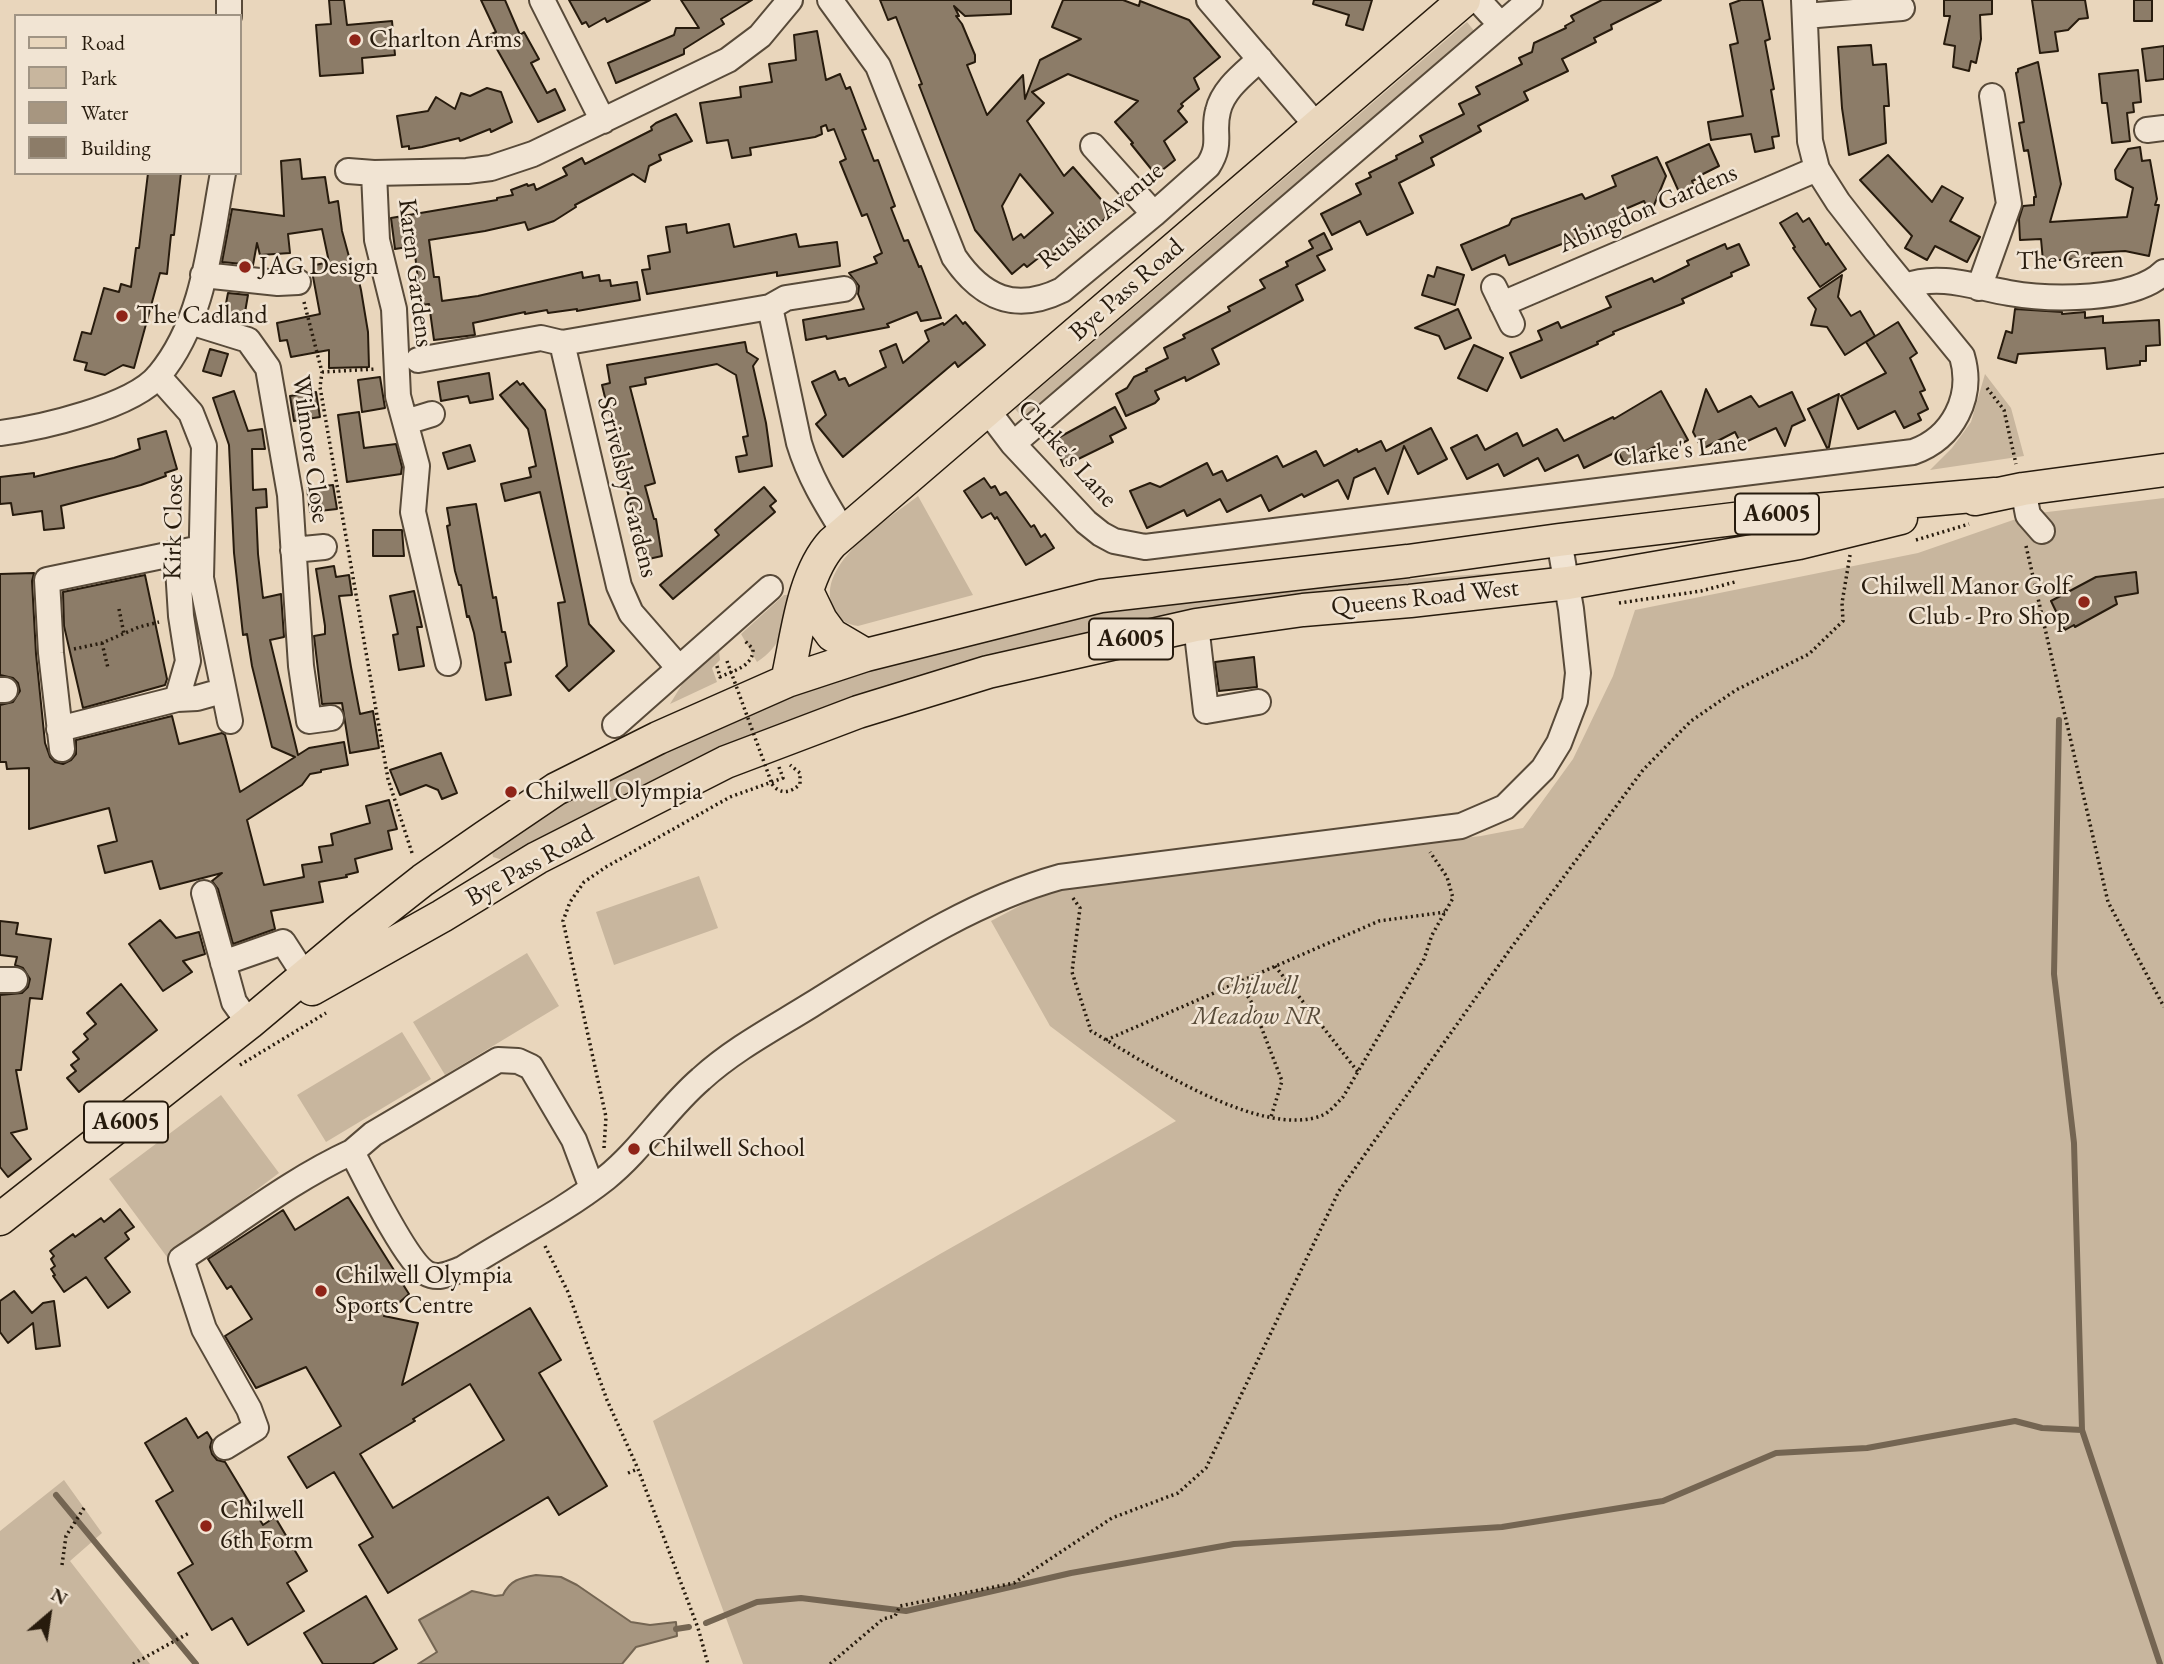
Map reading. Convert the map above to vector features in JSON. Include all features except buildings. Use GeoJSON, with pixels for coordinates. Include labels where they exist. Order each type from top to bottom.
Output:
{"type":"FeatureCollection","features":[{"type":"Feature","properties":{"kind":"main road","name":"Bye Pass Road"},"geometry":{"type":"LineString","coordinates":[[787,681],[814,567],[822,553],[843,531],[988,411],[1464,0]]}},
{"type":"Feature","properties":{"kind":"main road","name":"Queens Road West"},"geometry":{"type":"LineString","coordinates":[[866,655],[1101,596],[1408,561],[1792,512],[2009,492],[2164,470]]}},
{"type":"Feature","properties":{"kind":"main road","name":"Queens Road West"},"geometry":{"type":"LineString","coordinates":[[858,712],[988,672],[1196,625],[1303,610],[1410,601],[1569,596],[2009,492]]}},
{"type":"Feature","properties":{"kind":"main road"},"geometry":{"type":"LineString","coordinates":[[807,591],[821,621],[832,635],[866,655]]}},
{"type":"Feature","properties":{"kind":"main road","name":"Bye Pass Road"},"geometry":{"type":"LineString","coordinates":[[2,1213],[250,1023],[362,928],[424,880],[556,789],[658,738],[787,681],[866,655]]}},
{"type":"Feature","properties":{"kind":"main road","name":"Bye Pass Road"},"geometry":{"type":"LineString","coordinates":[[250,1023],[442,916],[537,858],[726,762],[858,712]]}},
{"type":"Feature","properties":{"kind":"street"},"geometry":{"type":"LineString","coordinates":[[542,0],[603,121]]}},
{"type":"Feature","properties":{"kind":"street"},"geometry":{"type":"LineString","coordinates":[[348,171],[443,173],[491,168],[533,154],[729,60],[760,36],[790,0]]}},
{"type":"Feature","properties":{"kind":"street","name":"Ruskin Avenue"},"geometry":{"type":"LineString","coordinates":[[830,0],[878,66],[954,257],[971,279],[984,290],[996,297],[1021,302],[1045,299],[1062,290],[1208,166],[1218,140],[1216,117],[1221,102],[1229,89],[1260,59]]}},
{"type":"Feature","properties":{"kind":"street"},"geometry":{"type":"LineString","coordinates":[[1209,0],[1317,126]]}},
{"type":"Feature","properties":{"kind":"street"},"geometry":{"type":"LineString","coordinates":[[1478,0],[1501,25]]}},
{"type":"Feature","properties":{"kind":"street","name":"Bye Pass Road"},"geometry":{"type":"LineString","coordinates":[[1013,444],[1530,0]]}},
{"type":"Feature","properties":{"kind":"street"},"geometry":{"type":"LineString","coordinates":[[1805,8],[1902,13]]}},
{"type":"Feature","properties":{"kind":"street","name":"Clarke's Lane"},"geometry":{"type":"LineString","coordinates":[[988,411],[1013,444],[1071,507],[1101,534],[1114,541],[1145,547],[1913,452],[1926,448],[1949,429],[1958,411],[1963,393],[1965,367],[1962,356],[1838,202],[1817,169],[1810,141],[1805,8]]}},
{"type":"Feature","properties":{"kind":"street","name":"The Green"},"geometry":{"type":"LineString","coordinates":[[1979,288],[2009,204],[1992,96]]}},
{"type":"Feature","properties":{"kind":"street"},"geometry":{"type":"LineString","coordinates":[[1093,146],[1154,214]]}},
{"type":"Feature","properties":{"kind":"street","name":"Abingdon Gardens"},"geometry":{"type":"LineString","coordinates":[[1503,305],[1817,169]]}},
{"type":"Feature","properties":{"kind":"street","name":"Karen Gardens"},"geometry":{"type":"LineString","coordinates":[[374,173],[377,240],[394,309],[397,336],[407,362],[398,396],[417,466],[413,512],[448,663]]}},
{"type":"Feature","properties":{"kind":"street"},"geometry":{"type":"LineString","coordinates":[[0,433],[87,413],[129,396],[158,376],[190,322],[203,275],[223,175]]}},
{"type":"Feature","properties":{"kind":"street","name":"The Green"},"geometry":{"type":"LineString","coordinates":[[1905,286],[1930,279],[2034,297],[2097,295],[2126,293],[2148,284],[2162,274]]}},
{"type":"Feature","properties":{"kind":"street"},"geometry":{"type":"LineString","coordinates":[[203,275],[278,283],[299,282]]}},
{"type":"Feature","properties":{"kind":"street"},"geometry":{"type":"LineString","coordinates":[[407,362],[541,338],[562,343],[770,307],[786,298],[844,289]]}},
{"type":"Feature","properties":{"kind":"street"},"geometry":{"type":"LineString","coordinates":[[770,307],[806,465],[819,493],[843,531]]}},
{"type":"Feature","properties":{"kind":"street","name":"Wilmore Close"},"geometry":{"type":"LineString","coordinates":[[190,322],[248,341],[268,368],[290,495],[301,666],[309,721],[331,718]]}},
{"type":"Feature","properties":{"kind":"street","name":"Scrivelsby Gardens"},"geometry":{"type":"LineString","coordinates":[[562,343],[619,586],[631,612],[679,668]]}},
{"type":"Feature","properties":{"kind":"street","name":"Kirk Close"},"geometry":{"type":"LineString","coordinates":[[158,376],[184,403],[201,436],[205,455],[189,550],[203,593],[230,721]]}},
{"type":"Feature","properties":{"kind":"street"},"geometry":{"type":"LineString","coordinates":[[406,422],[432,414]]}},
{"type":"Feature","properties":{"kind":"street"},"geometry":{"type":"LineString","coordinates":[[2009,492],[2028,515],[2033,533]]}},
{"type":"Feature","properties":{"kind":"street"},"geometry":{"type":"LineString","coordinates":[[352,1152],[417,1265],[435,1276],[448,1275],[593,1188],[646,1140],[668,1111],[702,1078],[758,1037],[889,956],[998,899],[1060,877],[1461,826],[1504,807],[1543,769],[1559,743],[1575,701],[1578,673],[1559,540]]}},
{"type":"Feature","properties":{"kind":"street","name":"Wilmore Close"},"geometry":{"type":"LineString","coordinates":[[293,550],[324,547]]}},
{"type":"Feature","properties":{"kind":"street"},"geometry":{"type":"LineString","coordinates":[[187,699],[188,661],[181,616],[189,550],[47,580],[60,739],[187,699],[222,691]]}},
{"type":"Feature","properties":{"kind":"street"},"geometry":{"type":"LineString","coordinates":[[615,725],[770,588]]}},
{"type":"Feature","properties":{"kind":"street"},"geometry":{"type":"LineString","coordinates":[[1196,625],[1206,711],[1258,702]]}},
{"type":"Feature","properties":{"kind":"street"},"geometry":{"type":"LineString","coordinates":[[204,893],[234,1002],[250,1023]]}},
{"type":"Feature","properties":{"kind":"street"},"geometry":{"type":"LineString","coordinates":[[223,963],[283,942],[305,976]]}},
{"type":"Feature","properties":{"kind":"street"},"geometry":{"type":"LineString","coordinates":[[225,1447],[256,1428],[249,1409],[204,1329],[181,1259],[286,1189],[331,1161],[352,1152],[373,1134],[498,1060],[518,1061],[531,1067],[578,1148],[593,1188]]}},
{"type":"Feature","properties":{"kind":"street"},"geometry":{"type":"LineString","coordinates":[[578,1148],[603,1158],[622,1155],[646,1140]]}},
{"type":"Feature","properties":{"kind":"path"},"geometry":{"type":"LineString","coordinates":[[299,282],[322,372],[320,387],[388,779],[417,870],[424,880]]}},
{"type":"Feature","properties":{"kind":"path"},"geometry":{"type":"LineString","coordinates":[[322,372],[382,368],[407,362]]}},
{"type":"Feature","properties":{"kind":"path"},"geometry":{"type":"LineString","coordinates":[[1987,388],[2004,410],[2009,492]]}},
{"type":"Feature","properties":{"kind":"path"},"geometry":{"type":"LineString","coordinates":[[2033,533],[2108,902],[2164,1007]]}},
{"type":"Feature","properties":{"kind":"path"},"geometry":{"type":"LineString","coordinates":[[830,1664],[883,1619],[895,1616],[901,1606],[1014,1583],[1112,1518],[1178,1493],[1197,1478],[1206,1468],[1339,1191],[1511,948],[1643,770],[1691,721],[1736,690],[1809,654],[1843,621],[1842,603],[1850,554]]}},
{"type":"Feature","properties":{"kind":"path"},"geometry":{"type":"LineString","coordinates":[[118,609],[124,634]]}},
{"type":"Feature","properties":{"kind":"path"},"geometry":{"type":"LineString","coordinates":[[51,653],[102,643],[139,627],[181,616]]}},
{"type":"Feature","properties":{"kind":"path"},"geometry":{"type":"LineString","coordinates":[[727,673],[747,664],[753,656],[747,642],[741,640]]}},
{"type":"Feature","properties":{"kind":"path"},"geometry":{"type":"LineString","coordinates":[[102,643],[108,668]]}},
{"type":"Feature","properties":{"kind":"path"},"geometry":{"type":"LineString","coordinates":[[726,654],[772,784],[784,792],[800,784],[800,773],[791,765],[778,765],[756,774]]}},
{"type":"Feature","properties":{"kind":"path"},"geometry":{"type":"LineString","coordinates":[[758,767],[770,762]]}},
{"type":"Feature","properties":{"kind":"path"},"geometry":{"type":"LineString","coordinates":[[603,1158],[606,1117],[563,921],[570,902],[584,882],[607,867],[730,797],[783,778],[778,765]]}},
{"type":"Feature","properties":{"kind":"path"},"geometry":{"type":"LineString","coordinates":[[1060,877],[1080,908],[1072,972],[1091,1031],[1179,1083],[1241,1109],[1291,1122],[1325,1115],[1343,1097],[1424,959],[1432,935],[1453,898],[1447,877],[1430,852],[1424,830]]}},
{"type":"Feature","properties":{"kind":"path"},"geometry":{"type":"LineString","coordinates":[[1106,1040],[1379,921],[1445,912]]}},
{"type":"Feature","properties":{"kind":"path"},"geometry":{"type":"LineString","coordinates":[[1275,966],[1358,1072]]}},
{"type":"Feature","properties":{"kind":"path"},"geometry":{"type":"LineString","coordinates":[[1239,982],[1252,1003],[1282,1081],[1271,1117]]}},
{"type":"Feature","properties":{"kind":"path"},"geometry":{"type":"LineString","coordinates":[[236,1068],[330,1011]]}},
{"type":"Feature","properties":{"kind":"path"},"geometry":{"type":"LineString","coordinates":[[534,1224],[568,1292],[607,1400],[638,1469],[698,1628],[708,1664]]}},
{"type":"Feature","properties":{"kind":"path"},"geometry":{"type":"LineString","coordinates":[[628,1473],[638,1469]]}},
{"type":"Feature","properties":{"kind":"path"},"geometry":{"type":"LineString","coordinates":[[62,1565],[66,1536],[84,1508]]}},
{"type":"Feature","properties":{"kind":"path"},"geometry":{"type":"LineString","coordinates":[[133,1664],[189,1633]]}},
{"type":"Feature","properties":{"kind":"green space"},"geometry":{"type":"Polygon","coordinates":[[[1467,22],[1475,32],[1024,419],[1015,409],[1467,22]]]}},
{"type":"Feature","properties":{"kind":"green space"},"geometry":{"type":"Polygon","coordinates":[[[1985,374],[2011,408],[2024,456],[1930,470],[1952,448],[1971,422],[1985,374]]]}},
{"type":"Feature","properties":{"kind":"green space"},"geometry":{"type":"Polygon","coordinates":[[[918,496],[973,595],[858,626],[843,621],[833,608],[830,591],[834,575],[858,544],[918,496]]]}},
{"type":"Feature","properties":{"kind":"green space","name":"Chilwell Meadow NR"},"geometry":{"type":"Polygon","coordinates":[[[2164,498],[2164,1664],[743,1664],[653,1421],[1176,1121],[1050,1026],[991,921],[1046,892],[1110,879],[1481,836],[1523,828],[1573,759],[1613,676],[1635,610],[1918,553],[2039,513],[2164,498]]]}},
{"type":"Feature","properties":{"kind":"green space"},"geometry":{"type":"Polygon","coordinates":[[[1523,571],[1529,577],[1097,632],[503,860],[493,857],[491,846],[553,806],[608,777],[806,688],[907,653],[1093,609],[1299,584],[1355,583],[1523,571]]]}},
{"type":"Feature","properties":{"kind":"green space"},"geometry":{"type":"Polygon","coordinates":[[[784,595],[791,598],[781,635],[772,649],[757,662],[741,634],[784,595]]]}},
{"type":"Feature","properties":{"kind":"green space"},"geometry":{"type":"Polygon","coordinates":[[[719,651],[720,660],[712,668],[717,682],[670,704],[684,681],[719,651]]]}},
{"type":"Feature","properties":{"kind":"green space"},"geometry":{"type":"Polygon","coordinates":[[[699,876],[718,928],[614,965],[596,912],[699,876]]]}},
{"type":"Feature","properties":{"kind":"green space"},"geometry":{"type":"Polygon","coordinates":[[[527,953],[559,1006],[445,1075],[413,1022],[527,953]]]}},
{"type":"Feature","properties":{"kind":"green space"},"geometry":{"type":"Polygon","coordinates":[[[402,1032],[431,1079],[326,1142],[297,1095],[402,1032]]]}},
{"type":"Feature","properties":{"kind":"green space"},"geometry":{"type":"Polygon","coordinates":[[[221,1095],[279,1173],[167,1257],[109,1179],[221,1095]]]}},
{"type":"Feature","properties":{"kind":"green space"},"geometry":{"type":"Polygon","coordinates":[[[64,1480],[102,1533],[70,1561],[150,1664],[0,1664],[0,1531],[64,1480]]]}},
{"type":"Feature","properties":{"kind":"water"},"geometry":{"type":"Polygon","coordinates":[[[536,1575],[561,1577],[631,1622],[650,1625],[676,1622],[677,1636],[636,1647],[622,1664],[418,1664],[437,1652],[419,1620],[472,1591],[503,1595],[516,1580],[536,1575]]]}},
{"type":"Feature","properties":{"kind":"waterway"},"geometry":{"type":"LineString","coordinates":[[2059,720],[2054,974],[2074,1143],[2082,1430],[2160,1664]]}},
{"type":"Feature","properties":{"kind":"waterway"},"geometry":{"type":"LineString","coordinates":[[706,1623],[757,1602],[801,1598],[906,1611],[1071,1573],[1234,1544],[1502,1527],[1663,1501],[1776,1453],[1867,1448],[2015,1421],[2042,1428],[2082,1430]]}},
{"type":"Feature","properties":{"kind":"waterway"},"geometry":{"type":"LineString","coordinates":[[56,1495],[196,1664]]}},
{"type":"Feature","properties":{"kind":"waterway"},"geometry":{"type":"LineString","coordinates":[[676,1629],[689,1627]]}},
{"type":"Feature","properties":{"kind":"place","name":"Charlton Arms"},"geometry":{"type":"Point","coordinates":[355,40]}},
{"type":"Feature","properties":{"kind":"place","name":"JAG Design"},"geometry":{"type":"Point","coordinates":[245,267]}},
{"type":"Feature","properties":{"kind":"place","name":"The Cadland"},"geometry":{"type":"Point","coordinates":[122,316]}},
{"type":"Feature","properties":{"kind":"place","name":"Chilwell Manor Golf Club - Pro Shop"},"geometry":{"type":"Point","coordinates":[2084,602]}},
{"type":"Feature","properties":{"kind":"place","name":"Chilwell Olympia"},"geometry":{"type":"Point","coordinates":[511,792]}},
{"type":"Feature","properties":{"kind":"place","name":"Chilwell School"},"geometry":{"type":"Point","coordinates":[634,1149]}},
{"type":"Feature","properties":{"kind":"place","name":"Chilwell Olympia Sports Centre"},"geometry":{"type":"Point","coordinates":[321,1291]}},
{"type":"Feature","properties":{"kind":"place","name":"Chilwell 6th Form"},"geometry":{"type":"Point","coordinates":[206,1526]}}]}
